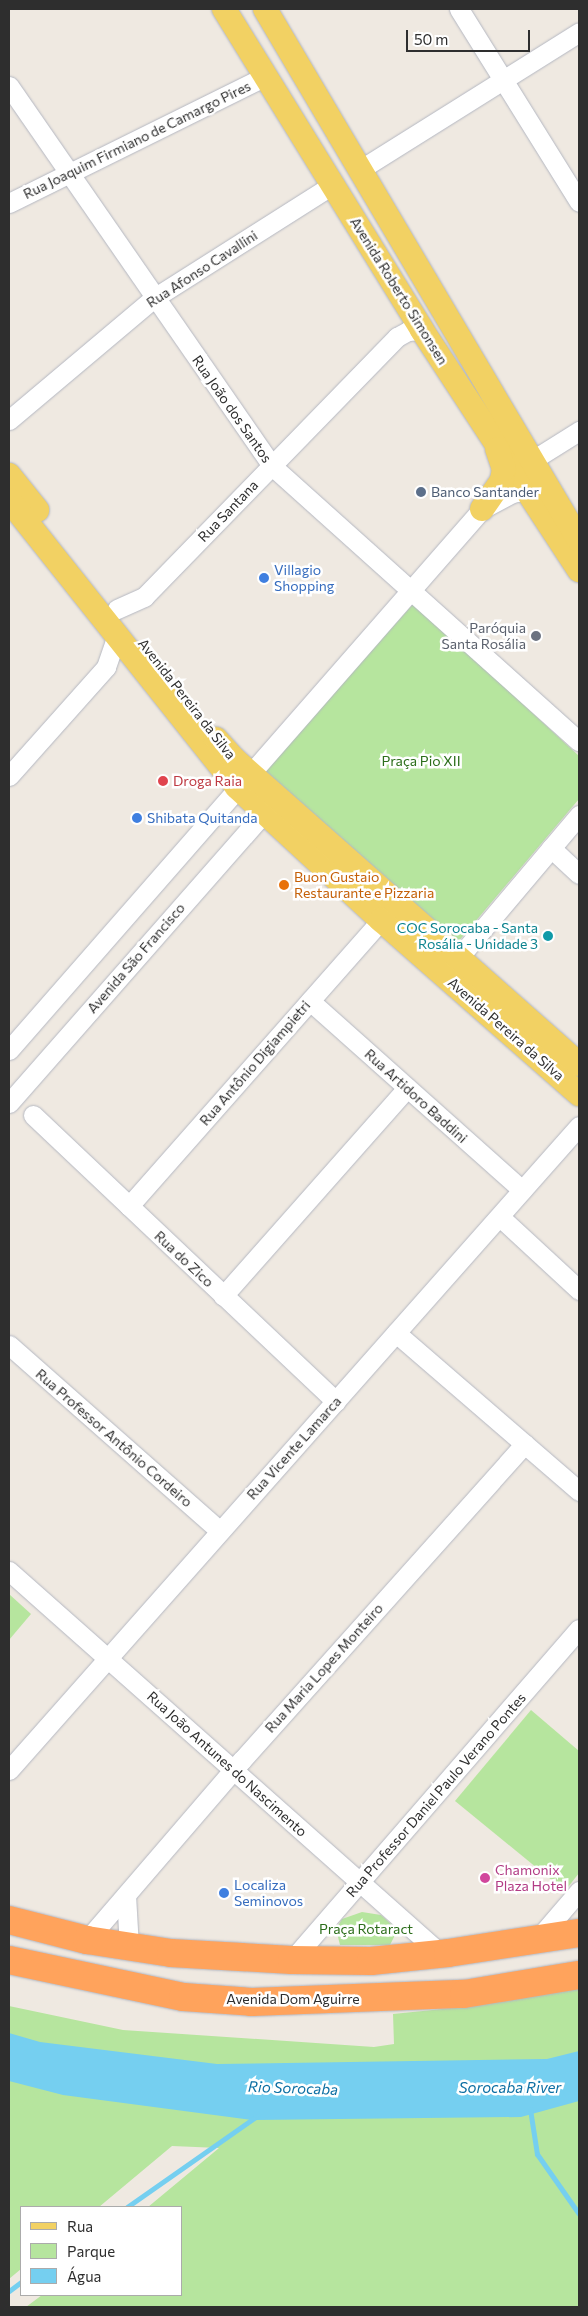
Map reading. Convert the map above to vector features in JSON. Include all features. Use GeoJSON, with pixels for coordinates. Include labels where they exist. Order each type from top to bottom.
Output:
{"type":"FeatureCollection","features":[{"type":"Feature","properties":{"kind":"highway"},"geometry":{"type":"LineString","coordinates":[[9,1920],[87,1940],[129,1947],[206,1956],[292,1960],[371,1961],[448,1954],[579,1933]]}},
{"type":"Feature","properties":{"kind":"highway","name":"Avenida Dom Aguirre"},"geometry":{"type":"LineString","coordinates":[[9,1960],[183,1997],[252,2002],[464,1994],[579,1975]]}},
{"type":"Feature","properties":{"kind":"main road","name":"Avenida Roberto Simonsen"},"geometry":{"type":"LineString","coordinates":[[224,9],[422,330],[529,490],[579,570]]}},
{"type":"Feature","properties":{"kind":"main road","name":"Avenida Roberto Simonsen"},"geometry":{"type":"LineString","coordinates":[[265,9],[361,169],[477,372],[579,540]]}},
{"type":"Feature","properties":{"kind":"main road"},"geometry":{"type":"LineString","coordinates":[[422,330],[445,338],[477,372]]}},
{"type":"Feature","properties":{"kind":"main road"},"geometry":{"type":"LineString","coordinates":[[489,429],[520,462],[531,461]]}},
{"type":"Feature","properties":{"kind":"main road"},"geometry":{"type":"LineString","coordinates":[[482,509],[502,480],[504,470],[489,429]]}},
{"type":"Feature","properties":{"kind":"main road","name":"Avenida Pereira da Silva"},"geometry":{"type":"LineString","coordinates":[[9,475],[117,608],[224,748],[264,813],[381,920],[579,1094]]}},
{"type":"Feature","properties":{"kind":"main road"},"geometry":{"type":"LineString","coordinates":[[529,490],[543,498],[579,555]]}},
{"type":"Feature","properties":{"kind":"main road","name":"Avenida Pereira da Silva"},"geometry":{"type":"LineString","coordinates":[[13,511],[117,635],[243,779],[460,956],[579,1064]]}},
{"type":"Feature","properties":{"kind":"street"},"geometry":{"type":"LineString","coordinates":[[459,9],[579,202]]}},
{"type":"Feature","properties":{"kind":"street"},"geometry":{"type":"LineString","coordinates":[[361,169],[504,81],[579,32]]}},
{"type":"Feature","properties":{"kind":"street","name":"Rua Joaquim Firmiano de Camargo Pires"},"geometry":{"type":"LineString","coordinates":[[9,203],[266,76]]}},
{"type":"Feature","properties":{"kind":"street","name":"Rua João dos Santos"},"geometry":{"type":"LineString","coordinates":[[9,86],[272,466],[412,589],[579,741]]}},
{"type":"Feature","properties":{"kind":"street","name":"Rua Afonso Cavallini"},"geometry":{"type":"LineString","coordinates":[[9,420],[154,298],[332,185]]}},
{"type":"Feature","properties":{"kind":"street","name":"Rua Santana"},"geometry":{"type":"LineString","coordinates":[[117,608],[144,597],[397,337],[408,331],[422,330]]}},
{"type":"Feature","properties":{"kind":"street"},"geometry":{"type":"LineString","coordinates":[[531,461],[579,431]]}},
{"type":"Feature","properties":{"kind":"street"},"geometry":{"type":"LineString","coordinates":[[10,1047],[243,779],[482,509],[502,496],[529,490]]}},
{"type":"Feature","properties":{"kind":"street"},"geometry":{"type":"LineString","coordinates":[[9,776],[106,667],[117,635]]}},
{"type":"Feature","properties":{"kind":"street","name":"Avenida São Francisco"},"geometry":{"type":"LineString","coordinates":[[9,1103],[264,813]]}},
{"type":"Feature","properties":{"kind":"street"},"geometry":{"type":"LineString","coordinates":[[460,956],[579,815]]}},
{"type":"Feature","properties":{"kind":"street"},"geometry":{"type":"LineString","coordinates":[[551,848],[579,874]]}},
{"type":"Feature","properties":{"kind":"street","name":"Rua Antônio Digiampietri"},"geometry":{"type":"LineString","coordinates":[[129,1206],[381,920]]}},
{"type":"Feature","properties":{"kind":"street","name":"Avenida Pereira da Silva"},"geometry":{"type":"LineString","coordinates":[[433,965],[460,956]]}},
{"type":"Feature","properties":{"kind":"street","name":"Rua Artidoro Baddini"},"geometry":{"type":"LineString","coordinates":[[310,1001],[522,1190]]}},
{"type":"Feature","properties":{"kind":"street","name":"Rua do Zico"},"geometry":{"type":"LineString","coordinates":[[23,1086],[32,1115]]}},
{"type":"Feature","properties":{"kind":"street"},"geometry":{"type":"LineString","coordinates":[[223,1296],[407,1088]]}},
{"type":"Feature","properties":{"kind":"street","name":"Rua do Zico"},"geometry":{"type":"LineString","coordinates":[[9,1107],[32,1115],[336,1402]]}},
{"type":"Feature","properties":{"kind":"street","name":"Rua Vicente Lamarca"},"geometry":{"type":"LineString","coordinates":[[9,1770],[579,1126]]}},
{"type":"Feature","properties":{"kind":"street"},"geometry":{"type":"LineString","coordinates":[[500,1217],[579,1290]]}},
{"type":"Feature","properties":{"kind":"street"},"geometry":{"type":"LineString","coordinates":[[396,1333],[579,1490]]}},
{"type":"Feature","properties":{"kind":"street","name":"Rua Professor Antônio Cordeiro"},"geometry":{"type":"LineString","coordinates":[[9,1345],[220,1531]]}},
{"type":"Feature","properties":{"kind":"street","name":"Rua Maria Lopes Monteiro"},"geometry":{"type":"LineString","coordinates":[[87,1940],[234,1770],[525,1444]]}},
{"type":"Feature","properties":{"kind":"street","name":"Rua João Antunes do Nascimento"},"geometry":{"type":"LineString","coordinates":[[9,1571],[434,1948],[448,1954]]}},
{"type":"Feature","properties":{"kind":"street","name":"Rua Professor Daniel Paulo Verano Pontes"},"geometry":{"type":"LineString","coordinates":[[292,1960],[579,1629]]}},
{"type":"Feature","properties":{"kind":"street"},"geometry":{"type":"LineString","coordinates":[[537,1940],[579,1891]]}},
{"type":"Feature","properties":{"kind":"street"},"geometry":{"type":"LineString","coordinates":[[126,1895],[129,1947]]}},
{"type":"Feature","properties":{"kind":"green space","name":"Praça Pio XII"},"geometry":{"type":"Polygon","coordinates":[[[414,603],[579,756],[579,799],[458,942],[264,771],[414,603]]]}},
{"type":"Feature","properties":{"kind":"green space"},"geometry":{"type":"Polygon","coordinates":[[[9,1594],[31,1614],[9,1640],[9,1594]]]}},
{"type":"Feature","properties":{"kind":"green space"},"geometry":{"type":"Polygon","coordinates":[[[531,1710],[579,1751],[579,1873],[565,1891],[455,1801],[531,1710]]]}},
{"type":"Feature","properties":{"kind":"green space","name":"Praça Rotaract"},"geometry":{"type":"Polygon","coordinates":[[[362,1912],[381,1915],[392,1925],[396,1933],[390,1945],[340,1945],[336,1929],[342,1919],[362,1912]]]}},
{"type":"Feature","properties":{"kind":"green space"},"geometry":{"type":"Polygon","coordinates":[[[579,1985],[579,2307],[26,2307],[41,2296],[182,2296],[182,2206],[149,2206],[219,2148],[172,2146],[100,2206],[20,2206],[20,2270],[9,2279],[9,2006],[123,2030],[374,2047],[394,2044],[393,2014],[472,2006],[579,1985]]]}},
{"type":"Feature","properties":{"kind":"water","name":"Sorocaba River"},"geometry":{"type":"Polygon","coordinates":[[[9,2033],[40,2042],[217,2064],[547,2059],[579,2051],[579,2101],[521,2117],[252,2120],[63,2095],[9,2081],[9,2033]]]}},
{"type":"Feature","properties":{"kind":"waterway"},"geometry":{"type":"LineString","coordinates":[[530,2109],[537,2154],[579,2214]]}},
{"type":"Feature","properties":{"kind":"waterway"},"geometry":{"type":"LineString","coordinates":[[128,2206],[257,2116]]}},
{"type":"Feature","properties":{"kind":"waterway"},"geometry":{"type":"LineString","coordinates":[[9,2291],[20,2283]]}},
{"type":"Feature","properties":{"kind":"place","name":"Banco Santander"},"geometry":{"type":"Point","coordinates":[421,492]}},
{"type":"Feature","properties":{"kind":"place","name":"Villagio Shopping"},"geometry":{"type":"Point","coordinates":[264,578]}},
{"type":"Feature","properties":{"kind":"place","name":"Paróquia Santa Rosália"},"geometry":{"type":"Point","coordinates":[536,636]}},
{"type":"Feature","properties":{"kind":"place","name":"Droga Raia"},"geometry":{"type":"Point","coordinates":[163,781]}},
{"type":"Feature","properties":{"kind":"place","name":"Shibata Quitanda"},"geometry":{"type":"Point","coordinates":[137,818]}},
{"type":"Feature","properties":{"kind":"place","name":"Buon Gustaio Restaurante e Pizzaria"},"geometry":{"type":"Point","coordinates":[284,885]}},
{"type":"Feature","properties":{"kind":"place","name":"COC Sorocaba - Santa Rosália - Unidade 3"},"geometry":{"type":"Point","coordinates":[548,936]}},
{"type":"Feature","properties":{"kind":"place","name":"Chamonix Plaza Hotel"},"geometry":{"type":"Point","coordinates":[485,1878]}},
{"type":"Feature","properties":{"kind":"place","name":"Localiza Seminovos"},"geometry":{"type":"Point","coordinates":[224,1893]}},
{"type":"Feature","properties":{"kind":"water label","name":"Rio Sorocaba"},"geometry":{"type":"Point","coordinates":[293,2088]}}]}
